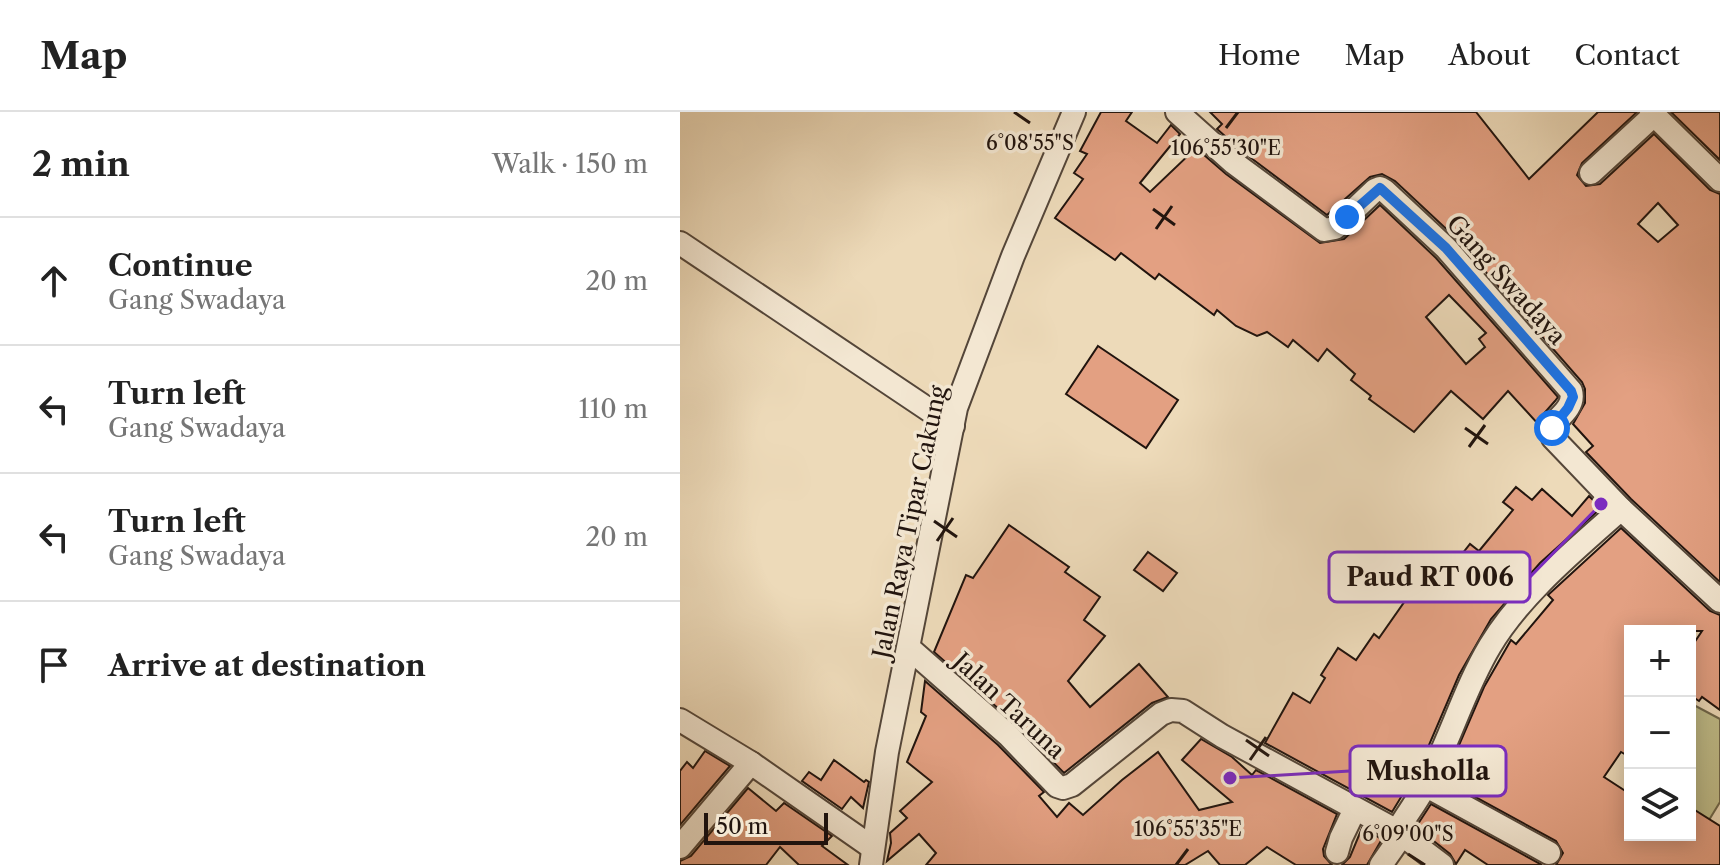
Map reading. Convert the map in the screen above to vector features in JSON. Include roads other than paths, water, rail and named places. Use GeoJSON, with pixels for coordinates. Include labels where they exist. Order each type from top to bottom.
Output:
{"type":"FeatureCollection","features":[{"type":"Feature","properties":{"kind":"street","name":"Jalan Raya Tipar Cakung"},"geometry":{"type":"LineString","coordinates":[[872,856],[887,752],[956,408],[1013,256],[1074,112]]}},
{"type":"Feature","properties":{"kind":"street","name":"Gang Swadaya"},"geometry":{"type":"LineString","coordinates":[[1177,112],[1234,163],[1324,230],[1335,228],[1375,190],[1380,188],[1385,191],[1446,248],[1571,391],[1573,397],[1568,408],[1553,424],[1553,438],[1621,509],[1720,601]]}},
{"type":"Feature","properties":{"kind":"street"},"geometry":{"type":"LineString","coordinates":[[1591,173],[1652,113],[1720,180]]}},
{"type":"Feature","properties":{"kind":"street"},"geometry":{"type":"LineString","coordinates":[[680,243],[953,426]]}},
{"type":"Feature","properties":{"kind":"street"},"geometry":{"type":"LineString","coordinates":[[1381,865],[1425,785],[1489,648],[1506,621],[1571,554],[1621,509]]}},
{"type":"Feature","properties":{"kind":"street","name":"Jalan Taruna"},"geometry":{"type":"LineString","coordinates":[[909,648],[1008,735],[1057,786],[1072,785],[1161,714],[1171,710],[1183,711],[1222,736],[1399,833],[1442,865]]}},
{"type":"Feature","properties":{"kind":"street"},"geometry":{"type":"LineString","coordinates":[[680,720],[751,763],[872,856]]}},
{"type":"Feature","properties":{"kind":"street"},"geometry":{"type":"LineString","coordinates":[[887,752],[906,766]]}},
{"type":"Feature","properties":{"kind":"street"},"geometry":{"type":"LineString","coordinates":[[680,847],[751,763]]}},
{"type":"Feature","properties":{"kind":"street"},"geometry":{"type":"LineString","coordinates":[[1425,785],[1549,853]]}},
{"type":"Feature","properties":{"kind":"street"},"geometry":{"type":"LineString","coordinates":[[1337,852],[1355,809]]}},
{"type":"Feature","properties":{"kind":"place","name":"Paud RT 006"},"geometry":{"type":"Point","coordinates":[1601,504]}},
{"type":"Feature","properties":{"kind":"place","name":"Musholla"},"geometry":{"type":"Point","coordinates":[1230,778]}}]}
